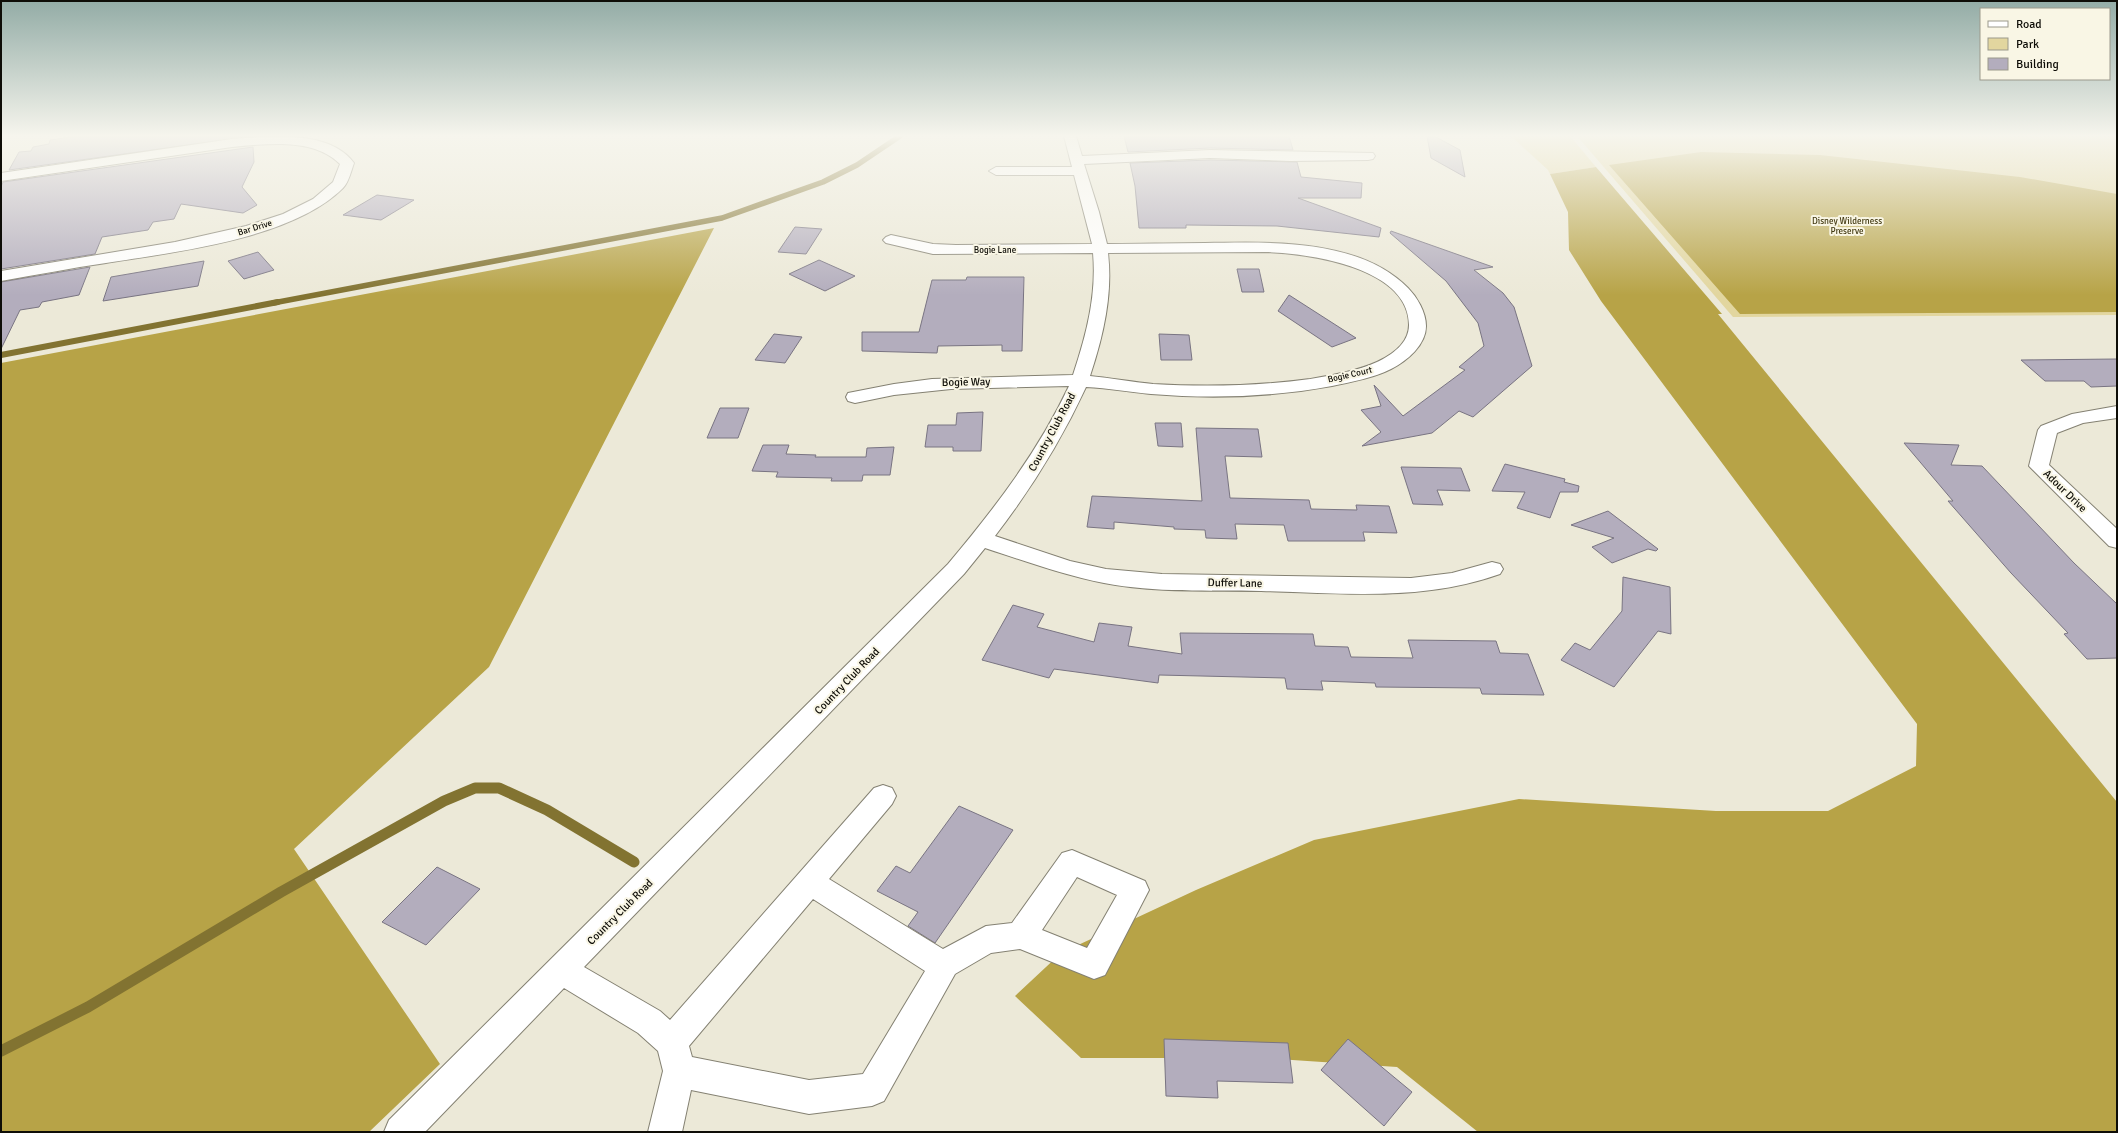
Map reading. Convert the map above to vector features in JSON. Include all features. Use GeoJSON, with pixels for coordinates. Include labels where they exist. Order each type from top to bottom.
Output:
{"type":"FeatureCollection","features":[{"type":"Feature","properties":{"kind":"street","name":"Bar Drive"},"geometry":{"type":"LineString","coordinates":[[1,276],[216,239],[258,228],[299,212],[323,198],[334,189]]}},
{"type":"Feature","properties":{"kind":"street","name":"Country Club Road"},"geometry":{"type":"LineString","coordinates":[[401,1132],[956,569],[1013,499],[1042,456],[1064,415],[1088,358],[1097,322],[1101,290],[1100,250],[1097,231],[1084,189]]}},
{"type":"Feature","properties":{"kind":"street","name":"Bogie Lane"},"geometry":{"type":"LineString","coordinates":[[891,240],[933,249],[1100,250]]}},
{"type":"Feature","properties":{"kind":"street","name":"Bogie Court"},"geometry":{"type":"LineString","coordinates":[[1079,380],[1152,388],[1214,392],[1282,388],[1310,384],[1374,370],[1388,364],[1408,348],[1417,330],[1416,312],[1411,302],[1395,285],[1364,266],[1331,254],[1302,249],[1272,247],[1100,250]]}},
{"type":"Feature","properties":{"kind":"street","name":"Bogie Way"},"geometry":{"type":"LineString","coordinates":[[855,397],[896,388],[938,383],[1079,380]]}},
{"type":"Feature","properties":{"kind":"street","name":"Adour Drive"},"geometry":{"type":"LineString","coordinates":[[2117,412],[2079,418],[2048,430],[2039,466],[2117,541]]}},
{"type":"Feature","properties":{"kind":"street","name":"Duffer Lane"},"geometry":{"type":"LineString","coordinates":[[982,538],[1067,568],[1106,576],[1162,582],[1411,586],[1441,584],[1468,578],[1492,569]]}},
{"type":"Feature","properties":{"kind":"street"},"geometry":{"type":"LineString","coordinates":[[665,1132],[676,1056],[810,882],[883,796]]}},
{"type":"Feature","properties":{"kind":"street"},"geometry":{"type":"LineString","coordinates":[[810,882],[942,965]]}},
{"type":"Feature","properties":{"kind":"street"},"geometry":{"type":"LineString","coordinates":[[562,970],[649,1022],[676,1056],[809,1097],[872,1089],[939,975],[942,965],[986,940],[1021,936]]}},
{"type":"Feature","properties":{"kind":"green space"},"geometry":{"type":"Polygon","coordinates":[[[1557,189],[1615,189],[1722,314],[1718,314],[2117,802],[2117,1132],[1478,1132],[1397,1067],[1262,1058],[1081,1058],[1015,996],[1061,953],[1196,890],[1314,840],[1519,799],[1716,811],[1828,811],[1916,766],[1917,724],[1601,301],[1569,250],[1568,212],[1557,189]]]}},
{"type":"Feature","properties":{"kind":"green space","name":"Disney Wilderness Preserve"},"geometry":{"type":"Polygon","coordinates":[[[1623,189],[2117,189],[2117,315],[1733,317],[1623,189]]]}},
{"type":"Feature","properties":{"kind":"green space","name":"Disney Wilderness Preserve"},"geometry":{"type":"Polygon","coordinates":[[[1630,189],[2088,189],[2117,194],[2117,312],[1740,314],[1630,189]]]}},
{"type":"Feature","properties":{"kind":"green space"},"geometry":{"type":"Polygon","coordinates":[[[714,228],[489,667],[294,849],[440,1064],[369,1132],[1,1132],[1,363],[714,228]]]}},
{"type":"Feature","properties":{"kind":"building"},"geometry":{"type":"Polygon","coordinates":[[[1,189],[244,189],[257,205],[243,213],[181,204],[174,219],[153,222],[148,230],[102,237],[95,254],[1,269],[1,189]]]}},
{"type":"Feature","properties":{"kind":"building"},"geometry":{"type":"Polygon","coordinates":[[[1135,189],[1362,189],[1361,198],[1298,198],[1381,228],[1379,237],[1277,226],[1186,225],[1186,228],[1139,228],[1135,189]]]}},
{"type":"Feature","properties":{"kind":"building"},"geometry":{"type":"Polygon","coordinates":[[[377,195],[414,200],[381,220],[343,215],[377,195]]]}},
{"type":"Feature","properties":{"kind":"building"},"geometry":{"type":"Polygon","coordinates":[[[795,227],[822,229],[806,254],[778,252],[795,227]]]}},
{"type":"Feature","properties":{"kind":"building"},"geometry":{"type":"Polygon","coordinates":[[[1391,231],[1493,267],[1474,270],[1503,293],[1514,307],[1532,366],[1473,417],[1459,411],[1432,433],[1362,446],[1381,432],[1361,410],[1381,406],[1374,385],[1403,416],[1465,370],[1459,367],[1484,346],[1478,323],[1446,281],[1390,233],[1391,231]]]}},
{"type":"Feature","properties":{"kind":"building"},"geometry":{"type":"Polygon","coordinates":[[[258,252],[274,270],[244,279],[228,261],[258,252]]]}},
{"type":"Feature","properties":{"kind":"building"},"geometry":{"type":"Polygon","coordinates":[[[819,260],[855,276],[825,291],[789,274],[819,260]]]}},
{"type":"Feature","properties":{"kind":"building"},"geometry":{"type":"Polygon","coordinates":[[[204,261],[198,286],[103,301],[111,277],[204,261]]]}},
{"type":"Feature","properties":{"kind":"building"},"geometry":{"type":"Polygon","coordinates":[[[90,267],[79,295],[42,302],[39,307],[20,310],[1,349],[1,282],[90,267]]]}},
{"type":"Feature","properties":{"kind":"building"},"geometry":{"type":"Polygon","coordinates":[[[1237,269],[1259,269],[1264,292],[1242,292],[1237,269]]]}},
{"type":"Feature","properties":{"kind":"building"},"geometry":{"type":"Polygon","coordinates":[[[967,277],[1024,277],[1022,351],[1002,351],[1002,345],[938,346],[937,353],[862,351],[862,332],[919,332],[932,280],[966,280],[967,277]]]}},
{"type":"Feature","properties":{"kind":"building"},"geometry":{"type":"Polygon","coordinates":[[[1289,295],[1356,338],[1332,347],[1278,311],[1289,295]]]}},
{"type":"Feature","properties":{"kind":"building"},"geometry":{"type":"Polygon","coordinates":[[[774,334],[802,337],[785,363],[755,360],[774,334]]]}},
{"type":"Feature","properties":{"kind":"building"},"geometry":{"type":"Polygon","coordinates":[[[1159,334],[1189,335],[1192,360],[1161,360],[1159,334]]]}},
{"type":"Feature","properties":{"kind":"building"},"geometry":{"type":"Polygon","coordinates":[[[2117,359],[2117,386],[2091,387],[2084,381],[2045,381],[2021,360],[2117,359]]]}},
{"type":"Feature","properties":{"kind":"building"},"geometry":{"type":"Polygon","coordinates":[[[720,408],[749,408],[738,438],[707,438],[720,408]]]}},
{"type":"Feature","properties":{"kind":"building"},"geometry":{"type":"Polygon","coordinates":[[[983,412],[981,451],[953,451],[953,447],[925,447],[928,425],[956,425],[957,413],[983,412]]]}},
{"type":"Feature","properties":{"kind":"building"},"geometry":{"type":"Polygon","coordinates":[[[1155,423],[1181,423],[1183,447],[1158,446],[1155,423]]]}},
{"type":"Feature","properties":{"kind":"building"},"geometry":{"type":"Polygon","coordinates":[[[1196,428],[1258,429],[1262,457],[1225,456],[1230,498],[1309,500],[1311,509],[1357,510],[1356,505],[1389,506],[1397,533],[1363,532],[1365,541],[1288,541],[1284,525],[1235,524],[1237,539],[1206,538],[1205,530],[1174,529],[1174,527],[1114,522],[1114,529],[1087,527],[1092,496],[1202,501],[1196,428]]]}},
{"type":"Feature","properties":{"kind":"building"},"geometry":{"type":"Polygon","coordinates":[[[1904,443],[1959,445],[1951,465],[1982,466],[2074,563],[2117,604],[2117,658],[2087,659],[2064,634],[2068,633],[2011,573],[1948,501],[1953,501],[1904,443]]]}},
{"type":"Feature","properties":{"kind":"building"},"geometry":{"type":"Polygon","coordinates":[[[763,445],[789,445],[786,454],[816,455],[815,457],[866,457],[867,448],[894,447],[890,475],[863,475],[862,481],[831,481],[832,478],[776,477],[778,472],[752,471],[763,445]]]}},
{"type":"Feature","properties":{"kind":"building"},"geometry":{"type":"Polygon","coordinates":[[[1505,464],[1565,479],[1564,482],[1579,486],[1578,492],[1560,492],[1550,518],[1517,508],[1525,492],[1492,491],[1505,464]]]}},
{"type":"Feature","properties":{"kind":"building"},"geometry":{"type":"Polygon","coordinates":[[[1401,467],[1461,468],[1470,491],[1437,490],[1443,505],[1413,504],[1401,467]]]}},
{"type":"Feature","properties":{"kind":"building"},"geometry":{"type":"Polygon","coordinates":[[[1608,511],[1658,549],[1656,551],[1648,549],[1612,563],[1592,547],[1614,538],[1571,525],[1608,511]]]}},
{"type":"Feature","properties":{"kind":"building"},"geometry":{"type":"Polygon","coordinates":[[[1623,577],[1670,587],[1671,634],[1658,631],[1614,687],[1561,660],[1575,643],[1590,650],[1622,611],[1623,577]]]}},
{"type":"Feature","properties":{"kind":"building"},"geometry":{"type":"Polygon","coordinates":[[[1013,605],[1044,614],[1037,627],[1094,642],[1099,623],[1132,627],[1128,646],[1182,654],[1180,633],[1313,634],[1315,646],[1348,647],[1351,657],[1413,658],[1408,640],[1496,641],[1500,653],[1528,654],[1544,695],[1482,694],[1480,688],[1376,687],[1375,683],[1321,681],[1323,690],[1287,689],[1285,678],[1159,675],[1158,683],[1054,669],[1049,678],[982,660],[1013,605]]]}},
{"type":"Feature","properties":{"kind":"building"},"geometry":{"type":"Polygon","coordinates":[[[959,806],[1013,830],[935,943],[908,926],[918,912],[877,891],[896,866],[910,873],[959,806]]]}},
{"type":"Feature","properties":{"kind":"building"},"geometry":{"type":"Polygon","coordinates":[[[437,867],[480,889],[426,945],[382,922],[437,867]]]}},
{"type":"Feature","properties":{"kind":"building"},"geometry":{"type":"Polygon","coordinates":[[[1164,1039],[1288,1043],[1293,1083],[1217,1081],[1218,1098],[1166,1096],[1164,1039]]]}},
{"type":"Feature","properties":{"kind":"building"},"geometry":{"type":"Polygon","coordinates":[[[1348,1039],[1412,1092],[1384,1126],[1321,1070],[1348,1039]]]}},
{"type":"Feature","properties":{"kind":"waterway"},"geometry":{"type":"LineString","coordinates":[[273,303],[722,218],[804,189]]}},
{"type":"Feature","properties":{"kind":"waterway"},"geometry":{"type":"LineString","coordinates":[[1,355],[278,302]]}},
{"type":"Feature","properties":{"kind":"waterway"},"geometry":{"type":"LineString","coordinates":[[1,1051],[88,1007],[281,892],[444,801],[475,788],[499,788],[547,810],[634,862]]}}]}
